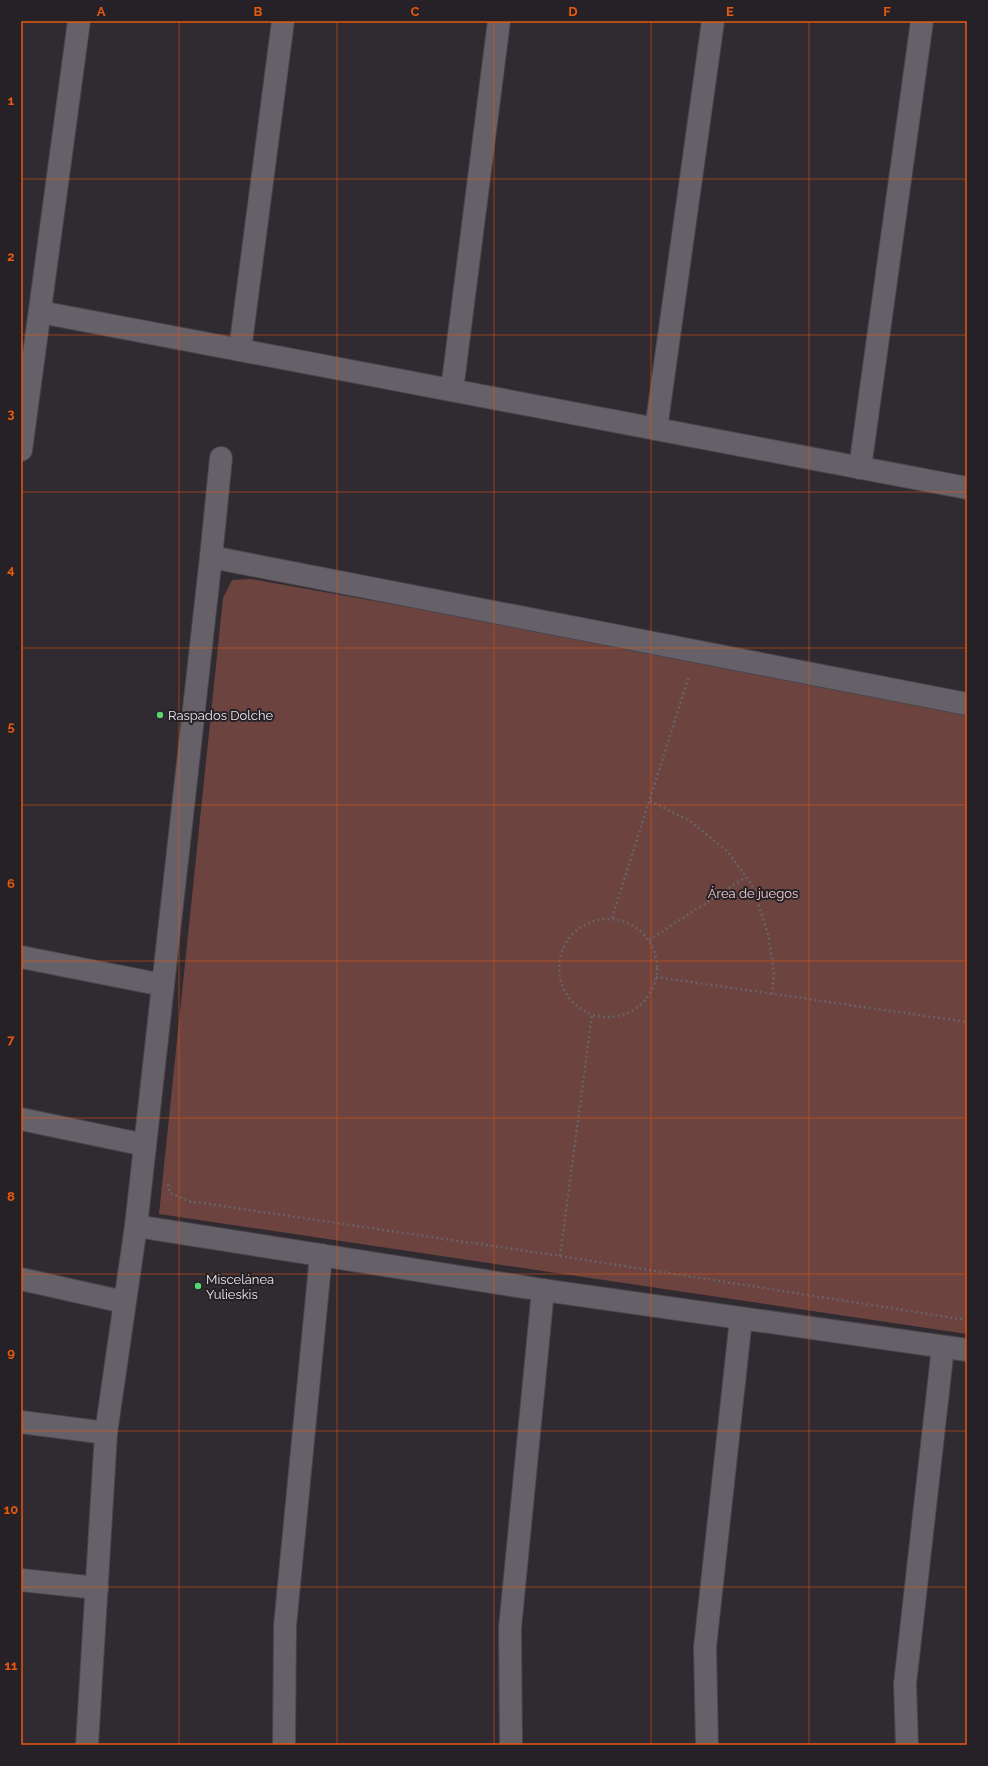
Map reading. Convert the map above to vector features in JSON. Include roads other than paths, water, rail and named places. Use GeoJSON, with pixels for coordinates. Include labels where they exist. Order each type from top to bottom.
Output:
{"type":"FeatureCollection","features":[{"type":"Feature","properties":{"kind":"street"},"geometry":{"type":"LineString","coordinates":[[21,450],[79,21]]}},
{"type":"Feature","properties":{"kind":"street"},"geometry":{"type":"LineString","coordinates":[[240,350],[283,21]]}},
{"type":"Feature","properties":{"kind":"street"},"geometry":{"type":"LineString","coordinates":[[452,390],[499,21]]}},
{"type":"Feature","properties":{"kind":"street"},"geometry":{"type":"LineString","coordinates":[[656,429],[713,21]]}},
{"type":"Feature","properties":{"kind":"street"},"geometry":{"type":"LineString","coordinates":[[860,468],[922,21]]}},
{"type":"Feature","properties":{"kind":"street"},"geometry":{"type":"LineString","coordinates":[[40,312],[967,488]]}},
{"type":"Feature","properties":{"kind":"street"},"geometry":{"type":"LineString","coordinates":[[87,1745],[106,1433],[136,1226],[221,458]]}},
{"type":"Feature","properties":{"kind":"street"},"geometry":{"type":"LineString","coordinates":[[211,557],[967,704]]}},
{"type":"Feature","properties":{"kind":"street"},"geometry":{"type":"LineString","coordinates":[[21,957],[163,985]]}},
{"type":"Feature","properties":{"kind":"street"},"geometry":{"type":"LineString","coordinates":[[21,1119],[145,1145]]}},
{"type":"Feature","properties":{"kind":"street"},"geometry":{"type":"LineString","coordinates":[[136,1226],[542,1290],[967,1350]]}},
{"type":"Feature","properties":{"kind":"street"},"geometry":{"type":"LineString","coordinates":[[284,1745],[286,1626],[321,1255]]}},
{"type":"Feature","properties":{"kind":"street"},"geometry":{"type":"LineString","coordinates":[[21,1279],[124,1302]]}},
{"type":"Feature","properties":{"kind":"street"},"geometry":{"type":"LineString","coordinates":[[511,1745],[510,1628],[542,1290]]}},
{"type":"Feature","properties":{"kind":"street"},"geometry":{"type":"LineString","coordinates":[[707,1745],[705,1647],[741,1319]]}},
{"type":"Feature","properties":{"kind":"street"},"geometry":{"type":"LineString","coordinates":[[907,1745],[905,1684],[943,1347]]}},
{"type":"Feature","properties":{"kind":"street"},"geometry":{"type":"LineString","coordinates":[[21,1422],[106,1433]]}},
{"type":"Feature","properties":{"kind":"street"},"geometry":{"type":"LineString","coordinates":[[21,1580],[97,1588]]}},
{"type":"Feature","properties":{"kind":"place","name":"Raspados Dolche"},"geometry":{"type":"Point","coordinates":[160,715]}},
{"type":"Feature","properties":{"kind":"place","name":"Miscelánea Yulieskis"},"geometry":{"type":"Point","coordinates":[198,1286]}},
{"type":"Feature","properties":{"kind":"park label","name":"Área de juegos"},"geometry":{"type":"Point","coordinates":[753,893]}}]}
